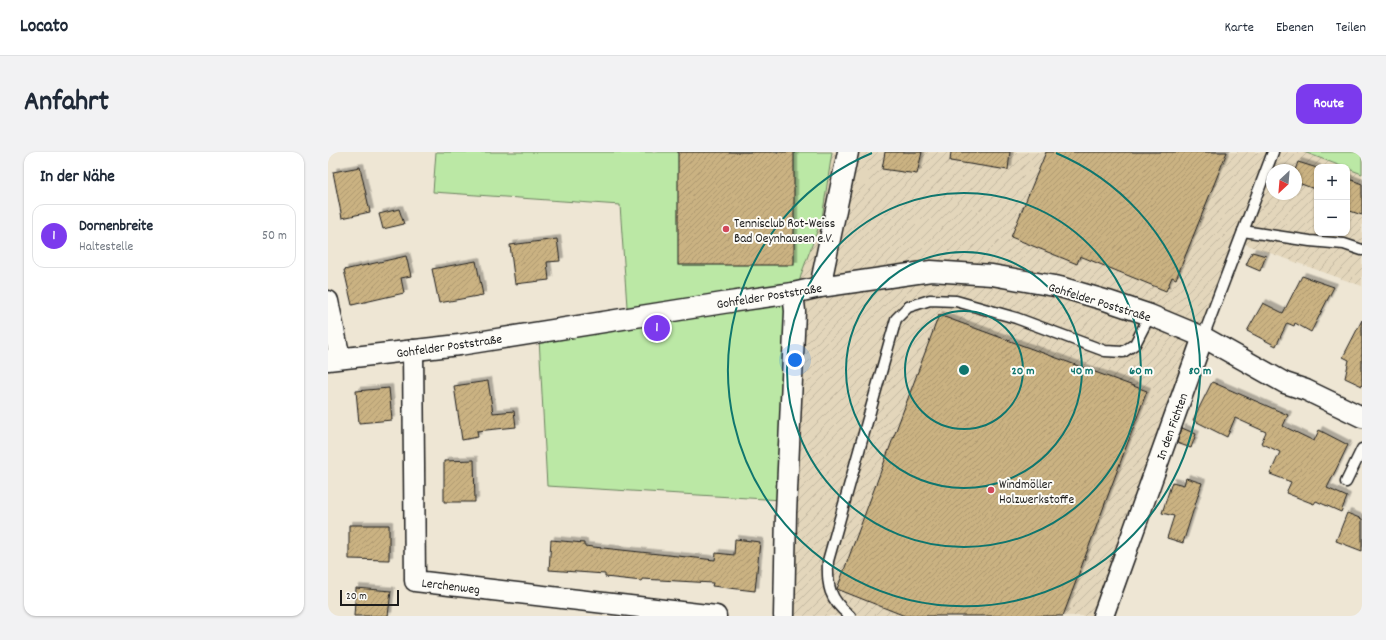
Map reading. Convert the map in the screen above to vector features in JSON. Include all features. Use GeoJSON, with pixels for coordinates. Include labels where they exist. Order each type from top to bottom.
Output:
{"type":"FeatureCollection","features":[{"type":"Feature","properties":{"kind":"street"},"geometry":{"type":"LineString","coordinates":[[820,287],[848,152]]}},
{"type":"Feature","properties":{"kind":"street","name":"Gohfelder Poststraße"},"geometry":{"type":"LineString","coordinates":[[334,359],[413,350],[722,302],[793,294],[820,287],[931,271],[992,275],[1060,286],[1150,315],[1203,337]]}},
{"type":"Feature","properties":{"kind":"street"},"geometry":{"type":"LineString","coordinates":[[784,616],[786,513],[795,311],[793,294]]}},
{"type":"Feature","properties":{"kind":"street"},"geometry":{"type":"LineString","coordinates":[[328,301],[334,359]]}},
{"type":"Feature","properties":{"kind":"street"},"geometry":{"type":"LineString","coordinates":[[1203,337],[1285,383],[1306,390],[1362,417]]}},
{"type":"Feature","properties":{"kind":"street","name":"In den Fichten"},"geometry":{"type":"LineString","coordinates":[[1103,616],[1203,337]]}},
{"type":"Feature","properties":{"kind":"street","name":"Lerchenweg"},"geometry":{"type":"LineString","coordinates":[[413,350],[415,581],[716,616]]}},
{"type":"Feature","properties":{"kind":"lane"},"geometry":{"type":"LineString","coordinates":[[1203,337],[1273,152]]}},
{"type":"Feature","properties":{"kind":"lane"},"geometry":{"type":"LineString","coordinates":[[1243,231],[1310,241],[1344,244],[1362,250]]}},
{"type":"Feature","properties":{"kind":"lane"},"geometry":{"type":"LineString","coordinates":[[850,616],[839,608],[827,584],[828,561],[896,319],[908,307],[930,300],[956,301],[1016,318],[1105,351],[1123,352],[1135,344],[1150,315]]}},
{"type":"Feature","properties":{"kind":"lane"},"geometry":{"type":"LineString","coordinates":[[1346,482],[1362,449]]}},
{"type":"Feature","properties":{"kind":"shaded area"},"geometry":{"type":"Polygon","coordinates":[[[832,152],[1304,152],[1335,164],[1314,164],[1314,236],[1350,236],[1350,169],[1362,174],[1362,286],[1242,243],[1099,616],[788,616],[791,311],[802,272],[822,218],[832,152]]]}},
{"type":"Feature","properties":{"kind":"green space"},"geometry":{"type":"Polygon","coordinates":[[[436,152],[832,152],[822,218],[802,272],[791,311],[782,500],[547,486],[539,338],[628,321],[620,205],[433,192],[436,152]]]}},
{"type":"Feature","properties":{"kind":"green space"},"geometry":{"type":"Polygon","coordinates":[[[1304,152],[1362,152],[1362,174],[1350,169],[1350,164],[1336,164],[1304,152]]]}},
{"type":"Feature","properties":{"kind":"building","name":"Tennisclub Rot-Weiss Bad Oeynhausen e.V."},"geometry":{"type":"Polygon","coordinates":[[[678,152],[794,152],[794,265],[678,265],[678,152]]]}},
{"type":"Feature","properties":{"kind":"building"},"geometry":{"type":"Polygon","coordinates":[[[885,152],[922,152],[917,174],[882,169],[885,152]]]}},
{"type":"Feature","properties":{"kind":"building"},"geometry":{"type":"Polygon","coordinates":[[[951,152],[1010,152],[1008,170],[950,161],[951,152]]]}},
{"type":"Feature","properties":{"kind":"building"},"geometry":{"type":"Polygon","coordinates":[[[1046,152],[1227,152],[1176,279],[1172,277],[1166,291],[1080,256],[1077,264],[1011,237],[1046,152]]]}},
{"type":"Feature","properties":{"kind":"building"},"geometry":{"type":"Polygon","coordinates":[[[1298,162],[1314,167],[1314,189],[1302,184],[1302,164],[1297,164],[1298,162]]]}},
{"type":"Feature","properties":{"kind":"building"},"geometry":{"type":"Polygon","coordinates":[[[360,167],[370,212],[342,218],[333,172],[360,167]]]}},
{"type":"Feature","properties":{"kind":"building"},"geometry":{"type":"Polygon","coordinates":[[[1350,179],[1362,184],[1362,215],[1350,211],[1350,179]]]}},
{"type":"Feature","properties":{"kind":"building"},"geometry":{"type":"Polygon","coordinates":[[[399,209],[404,224],[383,229],[379,214],[399,209]]]}},
{"type":"Feature","properties":{"kind":"building"},"geometry":{"type":"Polygon","coordinates":[[[557,239],[560,261],[547,262],[549,280],[515,284],[510,245],[557,239]]]}},
{"type":"Feature","properties":{"kind":"building"},"geometry":{"type":"Polygon","coordinates":[[[1252,252],[1266,256],[1260,271],[1246,265],[1252,252]]]}},
{"type":"Feature","properties":{"kind":"building"},"geometry":{"type":"Polygon","coordinates":[[[406,256],[411,276],[401,278],[404,293],[352,305],[344,270],[406,256]]]}},
{"type":"Feature","properties":{"kind":"building"},"geometry":{"type":"Polygon","coordinates":[[[476,261],[483,295],[439,303],[432,269],[476,261]]]}},
{"type":"Feature","properties":{"kind":"building"},"geometry":{"type":"Polygon","coordinates":[[[1302,276],[1334,287],[1311,332],[1295,323],[1294,326],[1287,323],[1276,346],[1247,331],[1263,303],[1283,313],[1302,276]]]}},
{"type":"Feature","properties":{"kind":"building","name":"Windmöller Holzwerkstoffe"},"geometry":{"type":"Polygon","coordinates":[[[939,315],[1147,391],[1063,616],[905,616],[837,589],[939,315]]]}},
{"type":"Feature","properties":{"kind":"building"},"geometry":{"type":"Polygon","coordinates":[[[1362,320],[1362,386],[1345,378],[1349,360],[1343,357],[1362,320]]]}},
{"type":"Feature","properties":{"kind":"building"},"geometry":{"type":"Polygon","coordinates":[[[488,381],[493,413],[514,411],[516,427],[477,431],[478,437],[462,440],[454,386],[488,381]]]}},
{"type":"Feature","properties":{"kind":"building"},"geometry":{"type":"Polygon","coordinates":[[[1212,382],[1288,415],[1283,426],[1314,441],[1319,430],[1348,445],[1327,488],[1347,497],[1341,512],[1316,501],[1314,504],[1286,493],[1291,482],[1270,474],[1280,452],[1261,443],[1266,432],[1235,418],[1227,437],[1193,420],[1212,382]]]}},
{"type":"Feature","properties":{"kind":"building"},"geometry":{"type":"Polygon","coordinates":[[[389,388],[392,420],[359,423],[356,391],[389,388]]]}},
{"type":"Feature","properties":{"kind":"building"},"geometry":{"type":"Polygon","coordinates":[[[1182,428],[1196,434],[1191,448],[1177,443],[1182,428]]]}},
{"type":"Feature","properties":{"kind":"building"},"geometry":{"type":"Polygon","coordinates":[[[474,460],[475,502],[444,502],[444,461],[474,460]]]}},
{"type":"Feature","properties":{"kind":"building"},"geometry":{"type":"Polygon","coordinates":[[[1186,478],[1202,483],[1183,543],[1167,538],[1174,516],[1162,513],[1172,482],[1184,485],[1186,478]]]}},
{"type":"Feature","properties":{"kind":"building"},"geometry":{"type":"Polygon","coordinates":[[[1347,513],[1362,519],[1362,551],[1336,541],[1347,513]]]}},
{"type":"Feature","properties":{"kind":"building"},"geometry":{"type":"Polygon","coordinates":[[[349,525],[389,525],[389,560],[349,559],[349,525]]]}},
{"type":"Feature","properties":{"kind":"building"},"geometry":{"type":"Polygon","coordinates":[[[735,539],[760,542],[755,591],[712,586],[713,583],[642,579],[642,581],[605,577],[605,574],[549,570],[551,540],[584,543],[584,546],[715,560],[716,553],[734,555],[735,539]]]}},
{"type":"Feature","properties":{"kind":"building"},"geometry":{"type":"Polygon","coordinates":[[[356,588],[391,591],[388,616],[354,616],[356,588]]]}},
{"type":"Feature","properties":{"kind":"place","name":"Tennisclub Rot-Weiss Bad Oeynhausen e.V."},"geometry":{"type":"Point","coordinates":[726,229]}},
{"type":"Feature","properties":{"kind":"place","name":"Dornenbreite"},"geometry":{"type":"Point","coordinates":[657,328]}},
{"type":"Feature","properties":{"kind":"place","name":"Windmöller Holzwerkstoffe"},"geometry":{"type":"Point","coordinates":[991,490]}}]}
